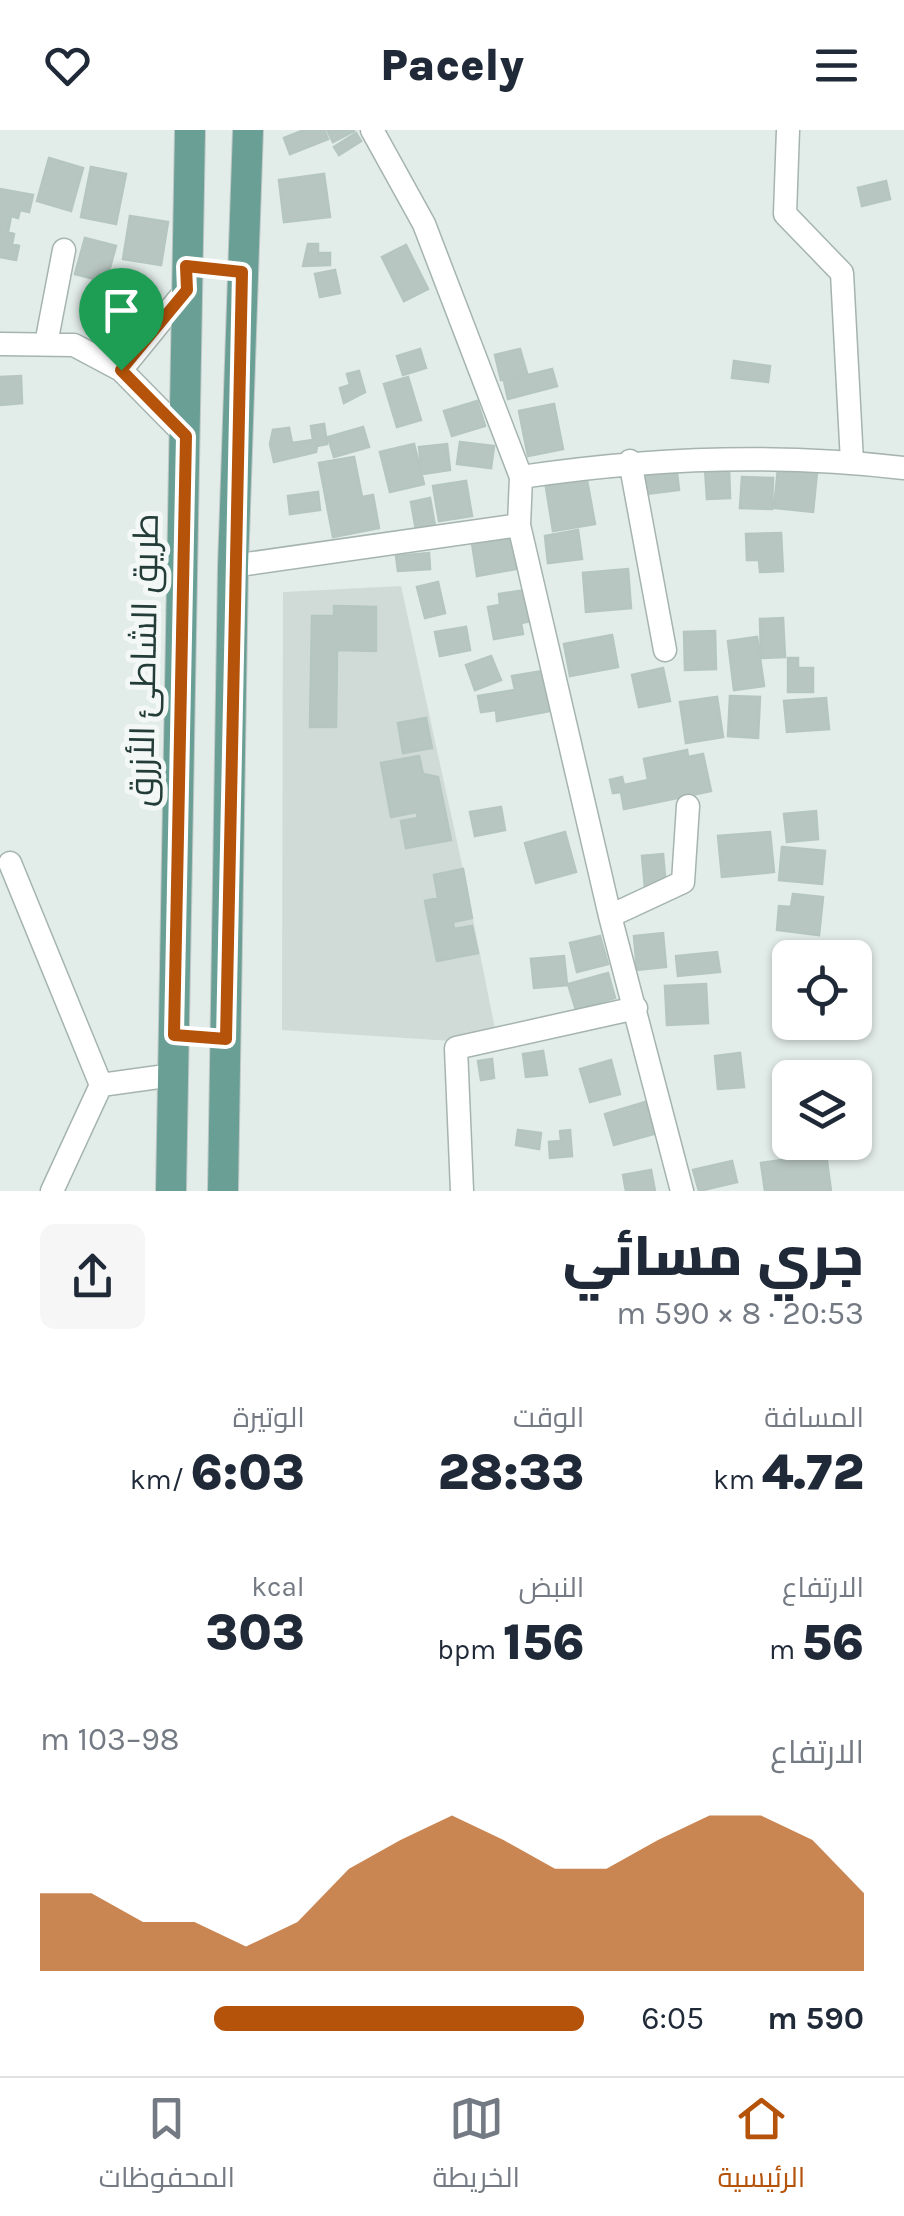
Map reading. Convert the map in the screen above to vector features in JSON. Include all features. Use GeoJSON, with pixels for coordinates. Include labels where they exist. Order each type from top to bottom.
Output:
{"type":"FeatureCollection","features":[{"type":"Feature","properties":{"kind":"main road","name":"طريق الشاطئ الأزرق"},"geometry":{"type":"LineString","coordinates":[[171,1191],[190,130]]}},
{"type":"Feature","properties":{"kind":"main road"},"geometry":{"type":"LineString","coordinates":[[223,1191],[234,566],[248,130]]}},
{"type":"Feature","properties":{"kind":"main road"},"geometry":{"type":"LineString","coordinates":[[186,278],[242,272]]}},
{"type":"Feature","properties":{"kind":"main road"},"geometry":{"type":"LineString","coordinates":[[174,1035],[226,1039]]}},
{"type":"Feature","properties":{"kind":"street"},"geometry":{"type":"LineString","coordinates":[[372,130],[424,224],[521,477],[519,525],[610,916],[682,1191]]}},
{"type":"Feature","properties":{"kind":"street"},"geometry":{"type":"LineString","coordinates":[[788,130],[785,214],[842,274],[852,462]]}},
{"type":"Feature","properties":{"kind":"street"},"geometry":{"type":"LineString","coordinates":[[46,344],[64,250]]}},
{"type":"Feature","properties":{"kind":"street"},"geometry":{"type":"LineString","coordinates":[[121,370],[186,278]]}},
{"type":"Feature","properties":{"kind":"street"},"geometry":{"type":"LineString","coordinates":[[0,344],[74,345],[121,370],[186,436]]}},
{"type":"Feature","properties":{"kind":"street"},"geometry":{"type":"LineString","coordinates":[[521,477],[630,461],[852,462],[904,468]]}},
{"type":"Feature","properties":{"kind":"street"},"geometry":{"type":"LineString","coordinates":[[630,461],[665,650]]}},
{"type":"Feature","properties":{"kind":"street"},"geometry":{"type":"LineString","coordinates":[[234,566],[519,525]]}},
{"type":"Feature","properties":{"kind":"street"},"geometry":{"type":"LineString","coordinates":[[610,916],[682,882],[688,806]]}},
{"type":"Feature","properties":{"kind":"street"},"geometry":{"type":"LineString","coordinates":[[10,863],[101,1085],[52,1191]]}},
{"type":"Feature","properties":{"kind":"street"},"geometry":{"type":"LineString","coordinates":[[462,1191],[456,1048],[636,1008]]}},
{"type":"Feature","properties":{"kind":"street"},"geometry":{"type":"LineString","coordinates":[[101,1085],[173,1075]]}},
{"type":"Feature","properties":{"kind":"shaded area"},"geometry":{"type":"Polygon","coordinates":[[[401,586],[498,1044],[282,1030],[283,592],[401,586]]]}},
{"type":"Feature","properties":{"kind":"building"},"geometry":{"type":"Polygon","coordinates":[[[304,130],[324,130],[328,139],[290,154],[284,138],[304,130]]]}},
{"type":"Feature","properties":{"kind":"building"},"geometry":{"type":"Polygon","coordinates":[[[327,130],[354,130],[354,131],[333,142],[327,130]]]}},
{"type":"Feature","properties":{"kind":"building"},"geometry":{"type":"Polygon","coordinates":[[[356,133],[361,141],[339,155],[334,147],[356,133]]]}},
{"type":"Feature","properties":{"kind":"building"},"geometry":{"type":"Polygon","coordinates":[[[49,158],[83,168],[71,211],[37,201],[49,158]]]}},
{"type":"Feature","properties":{"kind":"building"},"geometry":{"type":"Polygon","coordinates":[[[91,167],[126,174],[116,224],[81,217],[91,167]]]}},
{"type":"Feature","properties":{"kind":"building"},"geometry":{"type":"Polygon","coordinates":[[[324,174],[330,217],[284,222],[279,180],[324,174]]]}},
{"type":"Feature","properties":{"kind":"building"},"geometry":{"type":"Polygon","coordinates":[[[886,181],[890,199],[862,206],[858,188],[886,181]]]}},
{"type":"Feature","properties":{"kind":"building"},"geometry":{"type":"Polygon","coordinates":[[[0,189],[33,195],[29,212],[20,210],[18,218],[11,216],[8,232],[14,234],[12,244],[19,246],[16,260],[0,257],[0,189]]]}},
{"type":"Feature","properties":{"kind":"building"},"geometry":{"type":"Polygon","coordinates":[[[130,216],[168,222],[161,265],[123,259],[130,216]]]}},
{"type":"Feature","properties":{"kind":"building"},"geometry":{"type":"Polygon","coordinates":[[[85,238],[116,246],[106,282],[75,274],[85,238]]]}},
{"type":"Feature","properties":{"kind":"building"},"geometry":{"type":"Polygon","coordinates":[[[308,244],[318,244],[318,253],[330,253],[330,265],[303,266],[308,244]]]}},
{"type":"Feature","properties":{"kind":"building"},"geometry":{"type":"Polygon","coordinates":[[[406,245],[428,289],[404,301],[382,257],[406,245]]]}},
{"type":"Feature","properties":{"kind":"building"},"geometry":{"type":"Polygon","coordinates":[[[335,270],[340,293],[320,297],[315,274],[335,270]]]}},
{"type":"Feature","properties":{"kind":"building"},"geometry":{"type":"Polygon","coordinates":[[[420,349],[426,368],[403,375],[397,356],[420,349]]]}},
{"type":"Feature","properties":{"kind":"building"},"geometry":{"type":"Polygon","coordinates":[[[520,349],[527,373],[501,380],[495,355],[520,349]]]}},
{"type":"Feature","properties":{"kind":"building"},"geometry":{"type":"Polygon","coordinates":[[[734,361],[770,366],[768,382],[732,378],[734,361]]]}},
{"type":"Feature","properties":{"kind":"building"},"geometry":{"type":"Polygon","coordinates":[[[552,369],[557,386],[508,399],[504,381],[552,369]]]}},
{"type":"Feature","properties":{"kind":"building"},"geometry":{"type":"Polygon","coordinates":[[[359,371],[365,392],[344,403],[340,388],[350,385],[347,374],[359,371]]]}},
{"type":"Feature","properties":{"kind":"building"},"geometry":{"type":"Polygon","coordinates":[[[21,376],[22,403],[0,405],[0,377],[21,376]]]}},
{"type":"Feature","properties":{"kind":"building"},"geometry":{"type":"Polygon","coordinates":[[[408,377],[421,420],[397,427],[384,384],[408,377]]]}},
{"type":"Feature","properties":{"kind":"building"},"geometry":{"type":"Polygon","coordinates":[[[477,401],[485,426],[452,436],[444,411],[477,401]]]}},
{"type":"Feature","properties":{"kind":"building"},"geometry":{"type":"Polygon","coordinates":[[[554,404],[563,449],[528,456],[519,411],[554,404]]]}},
{"type":"Feature","properties":{"kind":"building"},"geometry":{"type":"Polygon","coordinates":[[[324,424],[327,444],[317,446],[316,452],[274,462],[270,444],[273,430],[289,428],[292,443],[313,440],[311,426],[324,424]]]}},
{"type":"Feature","properties":{"kind":"building"},"geometry":{"type":"Polygon","coordinates":[[[363,427],[369,447],[334,457],[328,437],[363,427]]]}},
{"type":"Feature","properties":{"kind":"building"},"geometry":{"type":"Polygon","coordinates":[[[460,442],[494,446],[491,468],[457,464],[460,442]]]}},
{"type":"Feature","properties":{"kind":"building"},"geometry":{"type":"Polygon","coordinates":[[[414,444],[424,484],[390,492],[380,452],[414,444]]]}},
{"type":"Feature","properties":{"kind":"building"},"geometry":{"type":"Polygon","coordinates":[[[447,444],[450,470],[422,474],[419,447],[447,444]]]}},
{"type":"Feature","properties":{"kind":"building"},"geometry":{"type":"Polygon","coordinates":[[[354,457],[362,497],[373,495],[379,528],[333,537],[319,463],[354,457]]]}},
{"type":"Feature","properties":{"kind":"building"},"geometry":{"type":"Polygon","coordinates":[[[676,465],[679,490],[645,494],[642,469],[676,465]]]}},
{"type":"Feature","properties":{"kind":"building"},"geometry":{"type":"Polygon","coordinates":[[[729,467],[730,498],[707,499],[705,468],[729,467]]]}},
{"type":"Feature","properties":{"kind":"building"},"geometry":{"type":"Polygon","coordinates":[[[778,468],[817,472],[813,512],[774,508],[778,468]]]}},
{"type":"Feature","properties":{"kind":"building"},"geometry":{"type":"Polygon","coordinates":[[[586,475],[595,524],[553,531],[545,481],[586,475]]]}},
{"type":"Feature","properties":{"kind":"building"},"geometry":{"type":"Polygon","coordinates":[[[742,477],[773,478],[772,509],[740,508],[742,477]]]}},
{"type":"Feature","properties":{"kind":"building"},"geometry":{"type":"Polygon","coordinates":[[[466,481],[472,516],[439,521],[433,486],[466,481]]]}},
{"type":"Feature","properties":{"kind":"building"},"geometry":{"type":"Polygon","coordinates":[[[318,492],[320,510],[290,514],[288,496],[318,492]]]}},
{"type":"Feature","properties":{"kind":"building"},"geometry":{"type":"Polygon","coordinates":[[[430,498],[435,526],[416,530],[411,502],[430,498]]]}},
{"type":"Feature","properties":{"kind":"building"},"geometry":{"type":"Polygon","coordinates":[[[578,530],[582,559],[548,563],[545,536],[578,530]]]}},
{"type":"Feature","properties":{"kind":"building"},"geometry":{"type":"Polygon","coordinates":[[[781,533],[783,571],[760,572],[759,560],[747,560],[746,534],[781,533]]]}},
{"type":"Feature","properties":{"kind":"building"},"geometry":{"type":"Polygon","coordinates":[[[515,535],[521,568],[477,576],[472,543],[515,535]]]}},
{"type":"Feature","properties":{"kind":"building"},"geometry":{"type":"Polygon","coordinates":[[[429,553],[430,569],[398,571],[396,556],[429,553]]]}},
{"type":"Feature","properties":{"kind":"building"},"geometry":{"type":"Polygon","coordinates":[[[628,569],[631,608],[586,612],[583,573],[628,569]]]}},
{"type":"Feature","properties":{"kind":"building"},"geometry":{"type":"Polygon","coordinates":[[[438,582],[445,613],[425,618],[417,587],[438,582]]]}},
{"type":"Feature","properties":{"kind":"building"},"geometry":{"type":"Polygon","coordinates":[[[526,590],[531,621],[521,623],[523,634],[494,639],[488,607],[500,605],[499,594],[526,590]]]}},
{"type":"Feature","properties":{"kind":"building"},"geometry":{"type":"Polygon","coordinates":[[[334,606],[376,607],[376,651],[337,650],[336,727],[310,727],[312,616],[334,616],[334,606]]]}},
{"type":"Feature","properties":{"kind":"building"},"geometry":{"type":"Polygon","coordinates":[[[783,618],[785,657],[761,658],[760,619],[783,618]]]}},
{"type":"Feature","properties":{"kind":"building"},"geometry":{"type":"Polygon","coordinates":[[[466,627],[470,650],[440,656],[435,632],[466,627]]]}},
{"type":"Feature","properties":{"kind":"building"},"geometry":{"type":"Polygon","coordinates":[[[715,631],[716,669],[685,670],[684,632],[715,631]]]}},
{"type":"Feature","properties":{"kind":"building"},"geometry":{"type":"Polygon","coordinates":[[[612,635],[618,667],[570,676],[564,644],[612,635]]]}},
{"type":"Feature","properties":{"kind":"building"},"geometry":{"type":"Polygon","coordinates":[[[757,637],[764,686],[734,690],[728,641],[757,637]]]}},
{"type":"Feature","properties":{"kind":"building"},"geometry":{"type":"Polygon","coordinates":[[[491,656],[501,680],[475,690],[466,665],[491,656]]]}},
{"type":"Feature","properties":{"kind":"building"},"geometry":{"type":"Polygon","coordinates":[[[788,658],[798,658],[798,668],[813,668],[813,692],[788,692],[788,658]]]}},
{"type":"Feature","properties":{"kind":"building"},"geometry":{"type":"Polygon","coordinates":[[[663,668],[670,701],[639,707],[632,675],[663,668]]]}},
{"type":"Feature","properties":{"kind":"building"},"geometry":{"type":"Polygon","coordinates":[[[549,670],[555,710],[497,721],[496,710],[481,712],[478,696],[515,690],[512,676],[549,670]]]}},
{"type":"Feature","properties":{"kind":"building"},"geometry":{"type":"Polygon","coordinates":[[[730,696],[760,697],[758,738],[728,736],[730,696]]]}},
{"type":"Feature","properties":{"kind":"building"},"geometry":{"type":"Polygon","coordinates":[[[717,697],[723,737],[686,743],[680,702],[717,697]]]}},
{"type":"Feature","properties":{"kind":"building"},"geometry":{"type":"Polygon","coordinates":[[[826,698],[829,729],[787,732],[784,701],[826,698]]]}},
{"type":"Feature","properties":{"kind":"building"},"geometry":{"type":"Polygon","coordinates":[[[426,718],[432,748],[403,753],[398,723],[426,718]]]}},
{"type":"Feature","properties":{"kind":"building"},"geometry":{"type":"Polygon","coordinates":[[[687,750],[688,757],[703,754],[711,791],[624,809],[621,792],[613,793],[610,780],[622,777],[624,785],[648,780],[644,759],[687,750]]]}},
{"type":"Feature","properties":{"kind":"building"},"geometry":{"type":"Polygon","coordinates":[[[419,756],[423,774],[438,777],[451,840],[406,848],[401,821],[418,818],[417,812],[391,817],[381,763],[419,756]]]}},
{"type":"Feature","properties":{"kind":"building"},"geometry":{"type":"Polygon","coordinates":[[[501,807],[505,830],[475,836],[470,812],[501,807]]]}},
{"type":"Feature","properties":{"kind":"building"},"geometry":{"type":"Polygon","coordinates":[[[816,811],[818,839],[787,842],[784,814],[816,811]]]}},
{"type":"Feature","properties":{"kind":"building"},"geometry":{"type":"Polygon","coordinates":[[[565,832],[576,872],[536,883],[525,843],[565,832]]]}},
{"type":"Feature","properties":{"kind":"building"},"geometry":{"type":"Polygon","coordinates":[[[770,832],[774,872],[722,877],[718,836],[770,832]]]}},
{"type":"Feature","properties":{"kind":"building"},"geometry":{"type":"Polygon","coordinates":[[[782,847],[825,851],[822,884],[779,880],[782,847]]]}},
{"type":"Feature","properties":{"kind":"building"},"geometry":{"type":"Polygon","coordinates":[[[663,854],[666,887],[645,888],[642,856],[663,854]]]}},
{"type":"Feature","properties":{"kind":"building"},"geometry":{"type":"Polygon","coordinates":[[[463,869],[472,918],[453,922],[454,929],[472,926],[478,953],[437,961],[425,901],[438,898],[434,875],[463,869]]]}},
{"type":"Feature","properties":{"kind":"building"},"geometry":{"type":"Polygon","coordinates":[[[793,894],[823,897],[819,935],[777,930],[779,906],[791,907],[793,894]]]}},
{"type":"Feature","properties":{"kind":"building"},"geometry":{"type":"Polygon","coordinates":[[[663,933],[666,967],[637,970],[634,936],[663,933]]]}},
{"type":"Feature","properties":{"kind":"building"},"geometry":{"type":"Polygon","coordinates":[[[600,936],[608,964],[577,972],[570,943],[600,936]]]}},
{"type":"Feature","properties":{"kind":"building"},"geometry":{"type":"Polygon","coordinates":[[[717,952],[720,972],[678,976],[676,956],[717,952]]]}},
{"type":"Feature","properties":{"kind":"building"},"geometry":{"type":"Polygon","coordinates":[[[564,956],[567,985],[534,988],[531,959],[564,956]]]}},
{"type":"Feature","properties":{"kind":"building"},"geometry":{"type":"Polygon","coordinates":[[[608,973],[615,998],[576,1010],[568,984],[608,973]]]}},
{"type":"Feature","properties":{"kind":"building"},"geometry":{"type":"Polygon","coordinates":[[[706,984],[708,1023],[667,1025],[665,986],[706,984]]]}},
{"type":"Feature","properties":{"kind":"building"},"geometry":{"type":"Polygon","coordinates":[[[543,1051],[547,1075],[526,1077],[523,1054],[543,1051]]]}},
{"type":"Feature","properties":{"kind":"building"},"geometry":{"type":"Polygon","coordinates":[[[740,1053],[744,1087],[718,1089],[715,1056],[740,1053]]]}},
{"type":"Feature","properties":{"kind":"building"},"geometry":{"type":"Polygon","coordinates":[[[492,1059],[494,1078],[481,1080],[478,1061],[492,1059]]]}},
{"type":"Feature","properties":{"kind":"building"},"geometry":{"type":"Polygon","coordinates":[[[611,1060],[620,1094],[590,1102],[580,1069],[611,1060]]]}},
{"type":"Feature","properties":{"kind":"building"},"geometry":{"type":"Polygon","coordinates":[[[645,1102],[654,1134],[614,1145],[605,1114],[645,1102]]]}},
{"type":"Feature","properties":{"kind":"building"},"geometry":{"type":"Polygon","coordinates":[[[518,1130],[541,1133],[539,1149],[516,1145],[518,1130]]]}},
{"type":"Feature","properties":{"kind":"building"},"geometry":{"type":"Polygon","coordinates":[[[570,1130],[572,1156],[550,1158],[549,1142],[561,1141],[560,1131],[570,1130]]]}},
{"type":"Feature","properties":{"kind":"building"},"geometry":{"type":"Polygon","coordinates":[[[827,1160],[831,1191],[765,1191],[761,1163],[827,1160]]]}},
{"type":"Feature","properties":{"kind":"building"},"geometry":{"type":"Polygon","coordinates":[[[732,1161],[737,1182],[699,1191],[693,1170],[732,1161]]]}},
{"type":"Feature","properties":{"kind":"building"},"geometry":{"type":"Polygon","coordinates":[[[651,1170],[655,1191],[626,1191],[623,1175],[651,1170]]]}},
{"type":"Feature","properties":{"kind":"route"},"geometry":{"type":"LineString","coordinates":[[186,266],[242,272],[226,1039],[174,1035],[186,436],[169,414],[121,370],[187,290],[186,266]]}}]}
